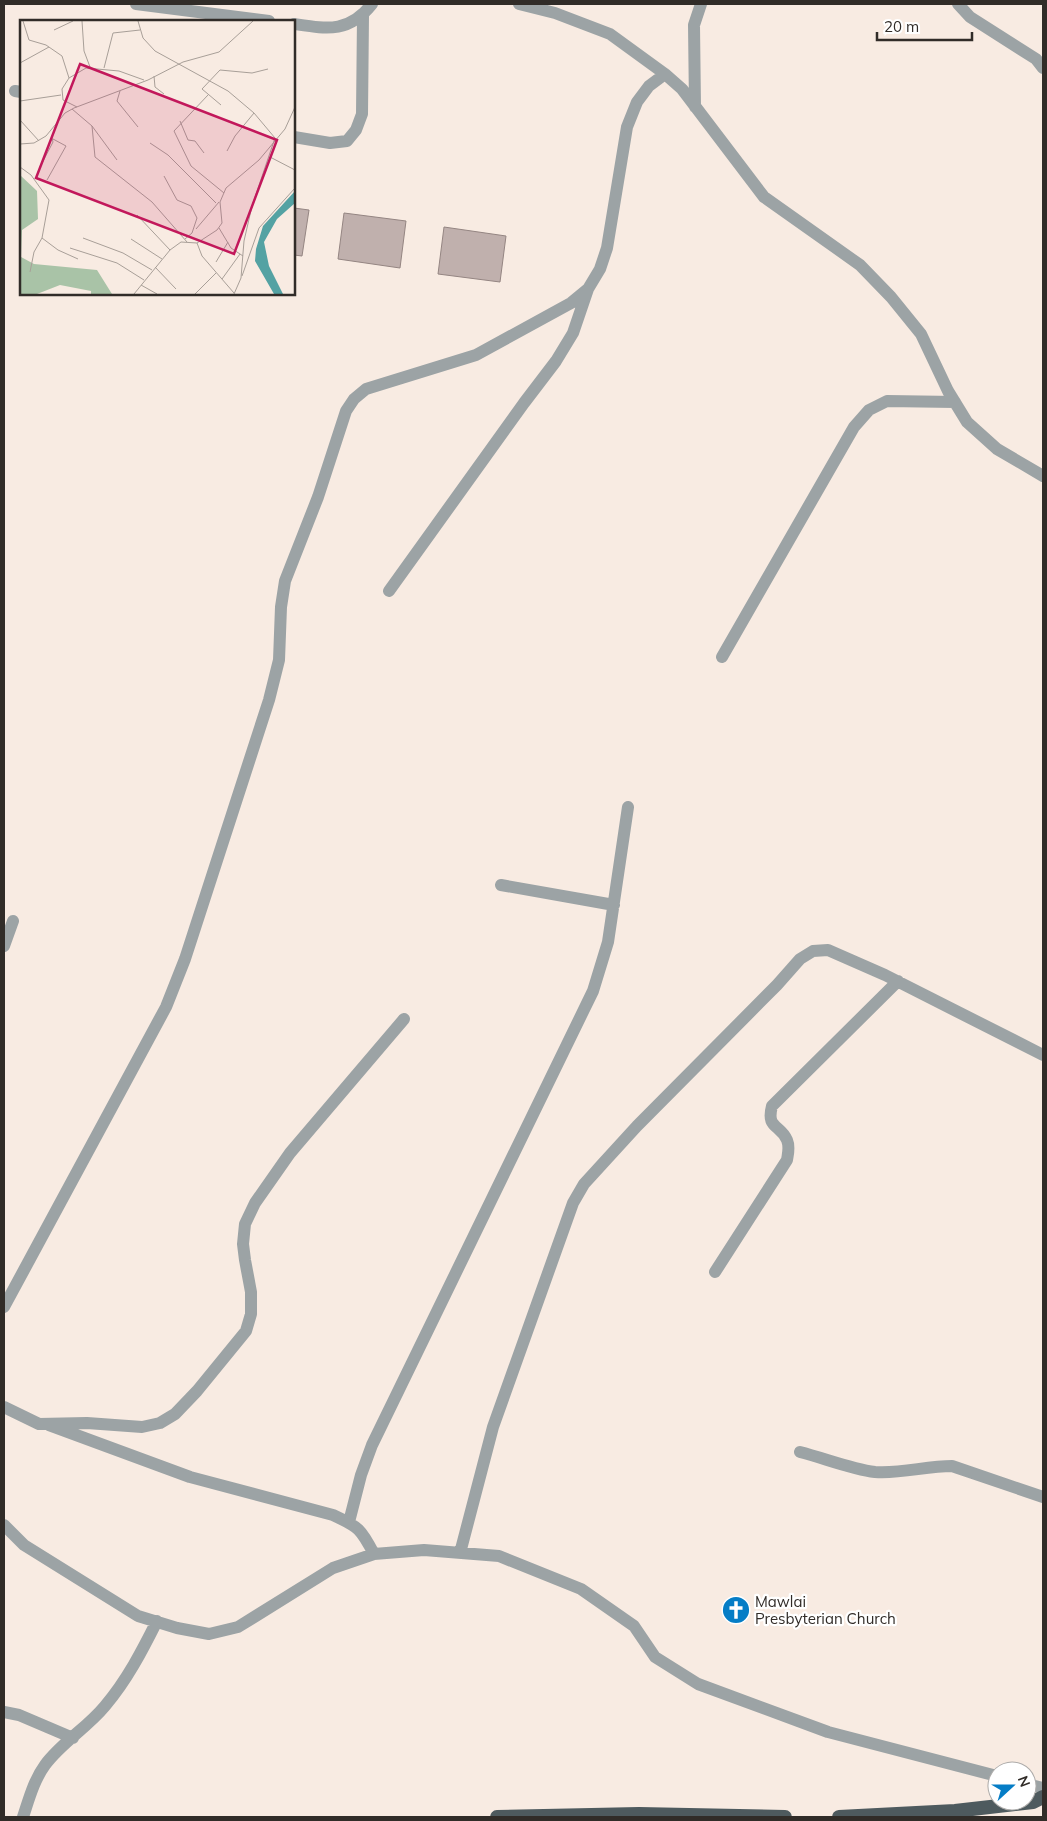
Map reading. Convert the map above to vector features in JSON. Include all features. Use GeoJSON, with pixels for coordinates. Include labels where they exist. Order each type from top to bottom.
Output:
{"type":"FeatureCollection","features":[{"type":"Feature","properties":{"kind":"highway"},"geometry":{"type":"LineString","coordinates":[[839,1817],[891,1816],[1003,1806],[1033,1802],[1043,1797]]}},
{"type":"Feature","properties":{"kind":"highway"},"geometry":{"type":"LineString","coordinates":[[497,1817],[639,1814],[784,1817]]}},
{"type":"Feature","properties":{"kind":"street"},"geometry":{"type":"LineString","coordinates":[[136,4],[261,20]]}},
{"type":"Feature","properties":{"kind":"street"},"geometry":{"type":"LineString","coordinates":[[295,24],[339,28],[363,16],[372,4]]}},
{"type":"Feature","properties":{"kind":"street"},"geometry":{"type":"LineString","coordinates":[[519,4],[555,13],[610,34],[682,89],[764,197],[860,265],[891,297],[921,334],[967,422],[997,448],[1043,476]]}},
{"type":"Feature","properties":{"kind":"street"},"geometry":{"type":"LineString","coordinates":[[695,107],[694,25],[701,4]]}},
{"type":"Feature","properties":{"kind":"street"},"geometry":{"type":"LineString","coordinates":[[958,4],[970,17],[1036,59],[1043,68]]}},
{"type":"Feature","properties":{"kind":"street"},"geometry":{"type":"LineString","coordinates":[[295,137],[330,143],[347,141],[356,130],[362,114],[363,16]]}},
{"type":"Feature","properties":{"kind":"street"},"geometry":{"type":"LineString","coordinates":[[389,591],[556,361],[573,333],[588,289],[600,269],[607,248],[627,127],[637,102],[649,86],[664,74]]}},
{"type":"Feature","properties":{"kind":"street"},"geometry":{"type":"LineString","coordinates":[[4,1307],[142,1054],[176,983],[269,700],[278,660],[281,607],[286,581],[318,497],[346,411],[354,398],[366,389],[476,355],[571,303],[588,289]]}},
{"type":"Feature","properties":{"kind":"street"},"geometry":{"type":"LineString","coordinates":[[722,657],[854,427],[868,410],[887,401],[955,402]]}},
{"type":"Feature","properties":{"kind":"street"},"geometry":{"type":"LineString","coordinates":[[349,1522],[361,1475],[372,1445],[593,991],[608,942],[628,807]]}},
{"type":"Feature","properties":{"kind":"street"},"geometry":{"type":"LineString","coordinates":[[501,885],[614,905]]}},
{"type":"Feature","properties":{"kind":"street"},"geometry":{"type":"LineString","coordinates":[[4,946],[12,921]]}},
{"type":"Feature","properties":{"kind":"street"},"geometry":{"type":"LineString","coordinates":[[460,1553],[493,1428],[573,1203],[584,1184],[637,1126],[778,985],[800,959],[813,952],[828,950],[898,982],[1043,1055]]}},
{"type":"Feature","properties":{"kind":"street"},"geometry":{"type":"LineString","coordinates":[[715,1272],[787,1160],[790,1147],[787,1138],[772,1125],[769,1116],[772,1106],[898,982]]}},
{"type":"Feature","properties":{"kind":"street"},"geometry":{"type":"LineString","coordinates":[[4,1406],[39,1424],[80,1422],[142,1427],[160,1423],[175,1414],[197,1391],[246,1331],[251,1314],[251,1292],[243,1244],[245,1224],[255,1202],[290,1153],[404,1018]]}},
{"type":"Feature","properties":{"kind":"street"},"geometry":{"type":"LineString","coordinates":[[47,1424],[190,1477],[333,1515],[349,1522],[363,1532],[374,1554]]}},
{"type":"Feature","properties":{"kind":"street"},"geometry":{"type":"LineString","coordinates":[[800,1452],[874,1472],[897,1472],[938,1466],[952,1466],[1043,1497]]}},
{"type":"Feature","properties":{"kind":"street"},"geometry":{"type":"LineString","coordinates":[[4,1525],[24,1545],[138,1616],[177,1628],[209,1634],[238,1627],[332,1568],[374,1554],[424,1550],[499,1556],[581,1589],[634,1626],[655,1657],[698,1684],[828,1732],[987,1773]]}},
{"type":"Feature","properties":{"kind":"street"},"geometry":{"type":"LineString","coordinates":[[23,1817],[34,1784],[45,1765],[87,1726],[120,1688],[157,1621]]}},
{"type":"Feature","properties":{"kind":"street"},"geometry":{"type":"LineString","coordinates":[[4,1712],[19,1715],[73,1738]]}},
{"type":"Feature","properties":{"kind":"building"},"geometry":{"type":"Polygon","coordinates":[[[295,208],[309,210],[302,256],[295,255],[295,208]]]}},
{"type":"Feature","properties":{"kind":"building"},"geometry":{"type":"Polygon","coordinates":[[[344,213],[406,221],[400,268],[338,259],[344,213]]]}},
{"type":"Feature","properties":{"kind":"building"},"geometry":{"type":"Polygon","coordinates":[[[444,227],[506,236],[500,282],[438,274],[444,227]]]}},
{"type":"Feature","properties":{"kind":"place","name":"Mawlai Presbyterian Church"},"geometry":{"type":"Point","coordinates":[736,1610]}}]}
